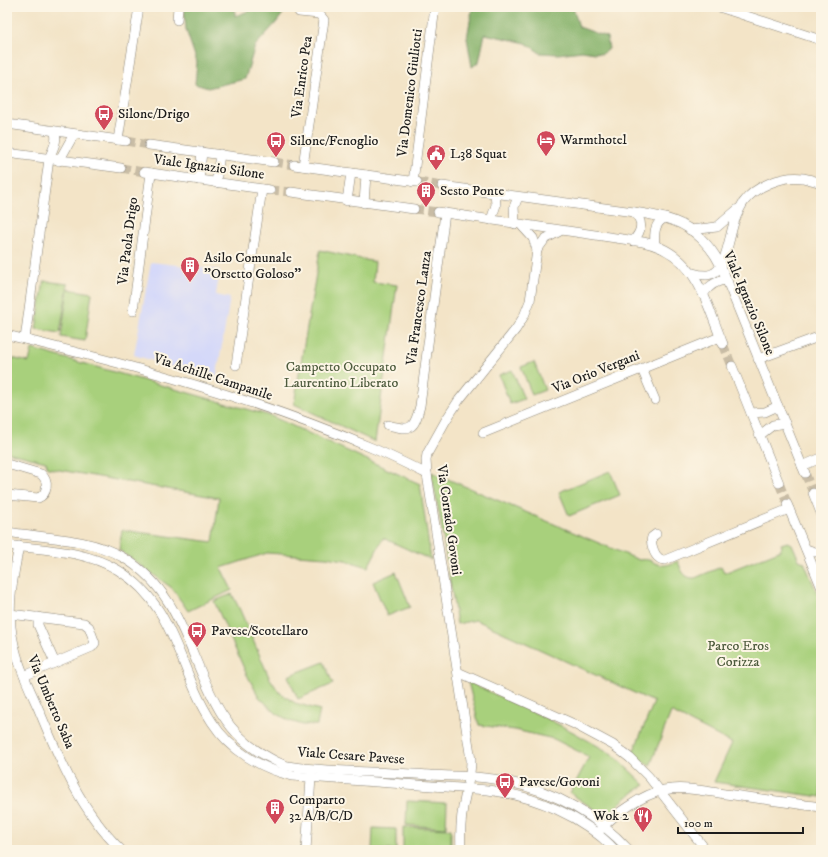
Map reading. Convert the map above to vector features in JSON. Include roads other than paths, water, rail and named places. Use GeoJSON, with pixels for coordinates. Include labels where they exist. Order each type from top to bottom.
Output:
{"type":"FeatureCollection","features":[{"type":"Feature","properties":{"kind":"street"},"geometry":{"type":"LineString","coordinates":[[7,124],[122,140],[139,7]]}},
{"type":"Feature","properties":{"kind":"street"},"geometry":{"type":"LineString","coordinates":[[178,7],[178,20]]}},
{"type":"Feature","properties":{"kind":"street","name":"Via Domenico Giuliotti"},"geometry":{"type":"LineString","coordinates":[[366,175],[416,182],[435,7]]}},
{"type":"Feature","properties":{"kind":"street"},"geometry":{"type":"LineString","coordinates":[[719,7],[821,40]]}},
{"type":"Feature","properties":{"kind":"street","name":"Via Enrico Pea"},"geometry":{"type":"LineString","coordinates":[[299,12],[319,14],[324,20],[299,165],[351,173]]}},
{"type":"Feature","properties":{"kind":"street"},"geometry":{"type":"LineString","coordinates":[[25,339],[49,159],[55,143],[56,135],[54,131]]}},
{"type":"Feature","properties":{"kind":"street"},"geometry":{"type":"LineString","coordinates":[[60,161],[74,134]]}},
{"type":"Feature","properties":{"kind":"street","name":"Viale Ignazio Silone"},"geometry":{"type":"LineString","coordinates":[[149,145],[274,162]]}},
{"type":"Feature","properties":{"kind":"street"},"geometry":{"type":"LineString","coordinates":[[199,180],[202,152]]}},
{"type":"Feature","properties":{"kind":"street"},"geometry":{"type":"LineString","coordinates":[[7,153],[122,168]]}},
{"type":"Feature","properties":{"kind":"street"},"geometry":{"type":"LineString","coordinates":[[216,183],[220,154]]}},
{"type":"Feature","properties":{"kind":"street","name":"Viale Ignazio Silone"},"geometry":{"type":"LineString","coordinates":[[147,173],[266,189],[236,365]]}},
{"type":"Feature","properties":{"kind":"street","name":"Via Paola Drigo"},"geometry":{"type":"LineString","coordinates":[[133,311],[147,173]]}},
{"type":"Feature","properties":{"kind":"street"},"geometry":{"type":"LineString","coordinates":[[347,201],[351,173],[366,175],[364,203]]}},
{"type":"Feature","properties":{"kind":"street"},"geometry":{"type":"LineString","coordinates":[[690,230],[717,227],[764,186],[776,180],[799,178],[821,183]]}},
{"type":"Feature","properties":{"kind":"street","name":"Viale Ignazio Silone"},"geometry":{"type":"LineString","coordinates":[[442,186],[634,212],[678,222],[690,230],[710,248],[721,266],[804,469],[821,458]]}},
{"type":"Feature","properties":{"kind":"street"},"geometry":{"type":"LineString","coordinates":[[291,192],[347,201],[414,209]]}},
{"type":"Feature","properties":{"kind":"street"},"geometry":{"type":"LineString","coordinates":[[495,193],[496,204],[491,220],[655,245],[669,251],[693,273],[703,294],[716,282],[727,280]]}},
{"type":"Feature","properties":{"kind":"street"},"geometry":{"type":"LineString","coordinates":[[518,197],[514,207],[518,225],[533,238],[537,250]]}},
{"type":"Feature","properties":{"kind":"street"},"geometry":{"type":"LineString","coordinates":[[693,273],[701,276],[711,274],[721,266],[735,222],[743,203]]}},
{"type":"Feature","properties":{"kind":"street"},"geometry":{"type":"LineString","coordinates":[[633,241],[639,233],[641,226],[640,219],[634,212]]}},
{"type":"Feature","properties":{"kind":"street","name":"Via Francesco Lanza"},"geometry":{"type":"LineString","coordinates":[[388,425],[406,429],[412,426],[420,406],[442,213],[491,220]]}},
{"type":"Feature","properties":{"kind":"street"},"geometry":{"type":"LineString","coordinates":[[655,245],[655,228],[658,222],[664,218]]}},
{"type":"Feature","properties":{"kind":"street"},"geometry":{"type":"LineString","coordinates":[[537,250],[545,239],[560,231]]}},
{"type":"Feature","properties":{"kind":"street","name":"Via Corrado Govoni"},"geometry":{"type":"LineString","coordinates":[[471,777],[471,760],[426,460],[427,454],[446,420],[516,329],[524,316],[531,295],[537,250]]}},
{"type":"Feature","properties":{"kind":"street","name":"Via Orio Vergani"},"geometry":{"type":"LineString","coordinates":[[483,433],[642,369],[721,340],[703,294]]}},
{"type":"Feature","properties":{"kind":"street","name":"Via Achille Campanile"},"geometry":{"type":"LineString","coordinates":[[7,335],[120,363],[218,392],[341,435],[427,474]]}},
{"type":"Feature","properties":{"kind":"street"},"geometry":{"type":"LineString","coordinates":[[758,359],[821,336]]}},
{"type":"Feature","properties":{"kind":"street"},"geometry":{"type":"LineString","coordinates":[[732,366],[779,483]]}},
{"type":"Feature","properties":{"kind":"street"},"geometry":{"type":"LineString","coordinates":[[642,369],[655,400]]}},
{"type":"Feature","properties":{"kind":"street"},"geometry":{"type":"LineString","coordinates":[[751,413],[765,412],[778,406]]}},
{"type":"Feature","properties":{"kind":"street"},"geometry":{"type":"LineString","coordinates":[[760,435],[773,424],[785,423]]}},
{"type":"Feature","properties":{"kind":"street"},"geometry":{"type":"LineString","coordinates":[[7,464],[41,474],[45,478],[46,485],[43,494],[38,498],[7,495]]}},
{"type":"Feature","properties":{"kind":"street"},"geometry":{"type":"LineString","coordinates":[[813,493],[821,513]]}},
{"type":"Feature","properties":{"kind":"street"},"geometry":{"type":"LineString","coordinates":[[656,534],[651,540],[658,558],[665,560],[788,506],[821,586]]}},
{"type":"Feature","properties":{"kind":"street","name":"Viale Cesare Pavese"},"geometry":{"type":"LineString","coordinates":[[7,532],[87,544],[114,553],[136,566],[153,580],[169,601],[180,621],[215,704],[223,717],[243,740],[259,753],[284,765],[302,768],[471,777],[508,782],[531,788],[572,806],[604,826],[629,850]]}},
{"type":"Feature","properties":{"kind":"street"},"geometry":{"type":"LineString","coordinates":[[59,551],[60,540]]}},
{"type":"Feature","properties":{"kind":"street","name":"Viale Cesare Pavese"},"geometry":{"type":"LineString","coordinates":[[7,544],[59,551],[84,556],[102,562],[124,574],[144,590],[161,612],[207,715],[214,726],[244,755],[259,764],[293,776],[508,793],[544,804],[572,817],[597,834],[615,850]]}},
{"type":"Feature","properties":{"kind":"street","name":"Via Umberto Saba"},"geometry":{"type":"LineString","coordinates":[[19,546],[11,594],[10,614],[13,645],[24,676],[55,749],[76,791],[99,826],[121,850]]}},
{"type":"Feature","properties":{"kind":"street"},"geometry":{"type":"LineString","coordinates":[[806,549],[821,552]]}},
{"type":"Feature","properties":{"kind":"street"},"geometry":{"type":"LineString","coordinates":[[815,572],[821,565]]}},
{"type":"Feature","properties":{"kind":"street"},"geometry":{"type":"LineString","coordinates":[[10,614],[82,622],[88,625],[95,643],[93,647],[24,676]]}},
{"type":"Feature","properties":{"kind":"street"},"geometry":{"type":"LineString","coordinates":[[38,617],[38,625],[55,663]]}},
{"type":"Feature","properties":{"kind":"street"},"geometry":{"type":"LineString","coordinates":[[458,672],[606,740],[630,758],[661,790],[706,850]]}},
{"type":"Feature","properties":{"kind":"street"},"geometry":{"type":"LineString","coordinates":[[198,694],[209,690]]}},
{"type":"Feature","properties":{"kind":"street"},"geometry":{"type":"LineString","coordinates":[[462,850],[460,828],[467,789],[471,777]]}},
{"type":"Feature","properties":{"kind":"street"},"geometry":{"type":"LineString","coordinates":[[306,850],[311,778]]}},
{"type":"Feature","properties":{"kind":"street"},"geometry":{"type":"LineString","coordinates":[[597,834],[604,826],[634,804],[661,790],[697,790],[821,807]]}},
{"type":"Feature","properties":{"kind":"tunnel"},"geometry":{"type":"LineString","coordinates":[[126,141],[149,145]]}},
{"type":"Feature","properties":{"kind":"tunnel"},"geometry":{"type":"LineString","coordinates":[[274,162],[294,165]]}},
{"type":"Feature","properties":{"kind":"tunnel"},"geometry":{"type":"LineString","coordinates":[[121,168],[144,172]]}},
{"type":"Feature","properties":{"kind":"tunnel"},"geometry":{"type":"LineString","coordinates":[[418,182],[442,186]]}},
{"type":"Feature","properties":{"kind":"tunnel"},"geometry":{"type":"LineString","coordinates":[[270,190],[291,192]]}},
{"type":"Feature","properties":{"kind":"tunnel"},"geometry":{"type":"LineString","coordinates":[[414,209],[438,212]]}},
{"type":"Feature","properties":{"kind":"tunnel"},"geometry":{"type":"LineString","coordinates":[[723,344],[732,366]]}},
{"type":"Feature","properties":{"kind":"tunnel"},"geometry":{"type":"LineString","coordinates":[[805,473],[813,493]]}},
{"type":"Feature","properties":{"kind":"tunnel"},"geometry":{"type":"LineString","coordinates":[[779,483],[787,503]]}},
{"type":"Feature","properties":{"kind":"place","name":"Silone/Drigo"},"geometry":{"type":"Point","coordinates":[104,131]}},
{"type":"Feature","properties":{"kind":"place","name":"Warmthotel"},"geometry":{"type":"Point","coordinates":[546,157]}},
{"type":"Feature","properties":{"kind":"place","name":"Silone/Fenoglio"},"geometry":{"type":"Point","coordinates":[276,158]}},
{"type":"Feature","properties":{"kind":"place","name":"L38 Squat"},"geometry":{"type":"Point","coordinates":[436,171]}},
{"type":"Feature","properties":{"kind":"place","name":"Sesto Ponte"},"geometry":{"type":"Point","coordinates":[426,208]}},
{"type":"Feature","properties":{"kind":"place","name":"Asilo Comunale \"Orsetto Goloso\""},"geometry":{"type":"Point","coordinates":[190,283]}},
{"type":"Feature","properties":{"kind":"place","name":"Pavese/Scotellaro"},"geometry":{"type":"Point","coordinates":[197,648]}},
{"type":"Feature","properties":{"kind":"place","name":"Pavese/Govoni"},"geometry":{"type":"Point","coordinates":[505,799]}},
{"type":"Feature","properties":{"kind":"place","name":"Comparto 32 A/B/C/D"},"geometry":{"type":"Point","coordinates":[275,825]}},
{"type":"Feature","properties":{"kind":"place","name":"Wok 2"},"geometry":{"type":"Point","coordinates":[643,833]}},
{"type":"Feature","properties":{"kind":"park label","name":"Campetto Occupato Laurentino Liberato"},"geometry":{"type":"Point","coordinates":[341,376]}},
{"type":"Feature","properties":{"kind":"park label","name":"Parco Eros Corizza"},"geometry":{"type":"Point","coordinates":[738,654]}}]}
